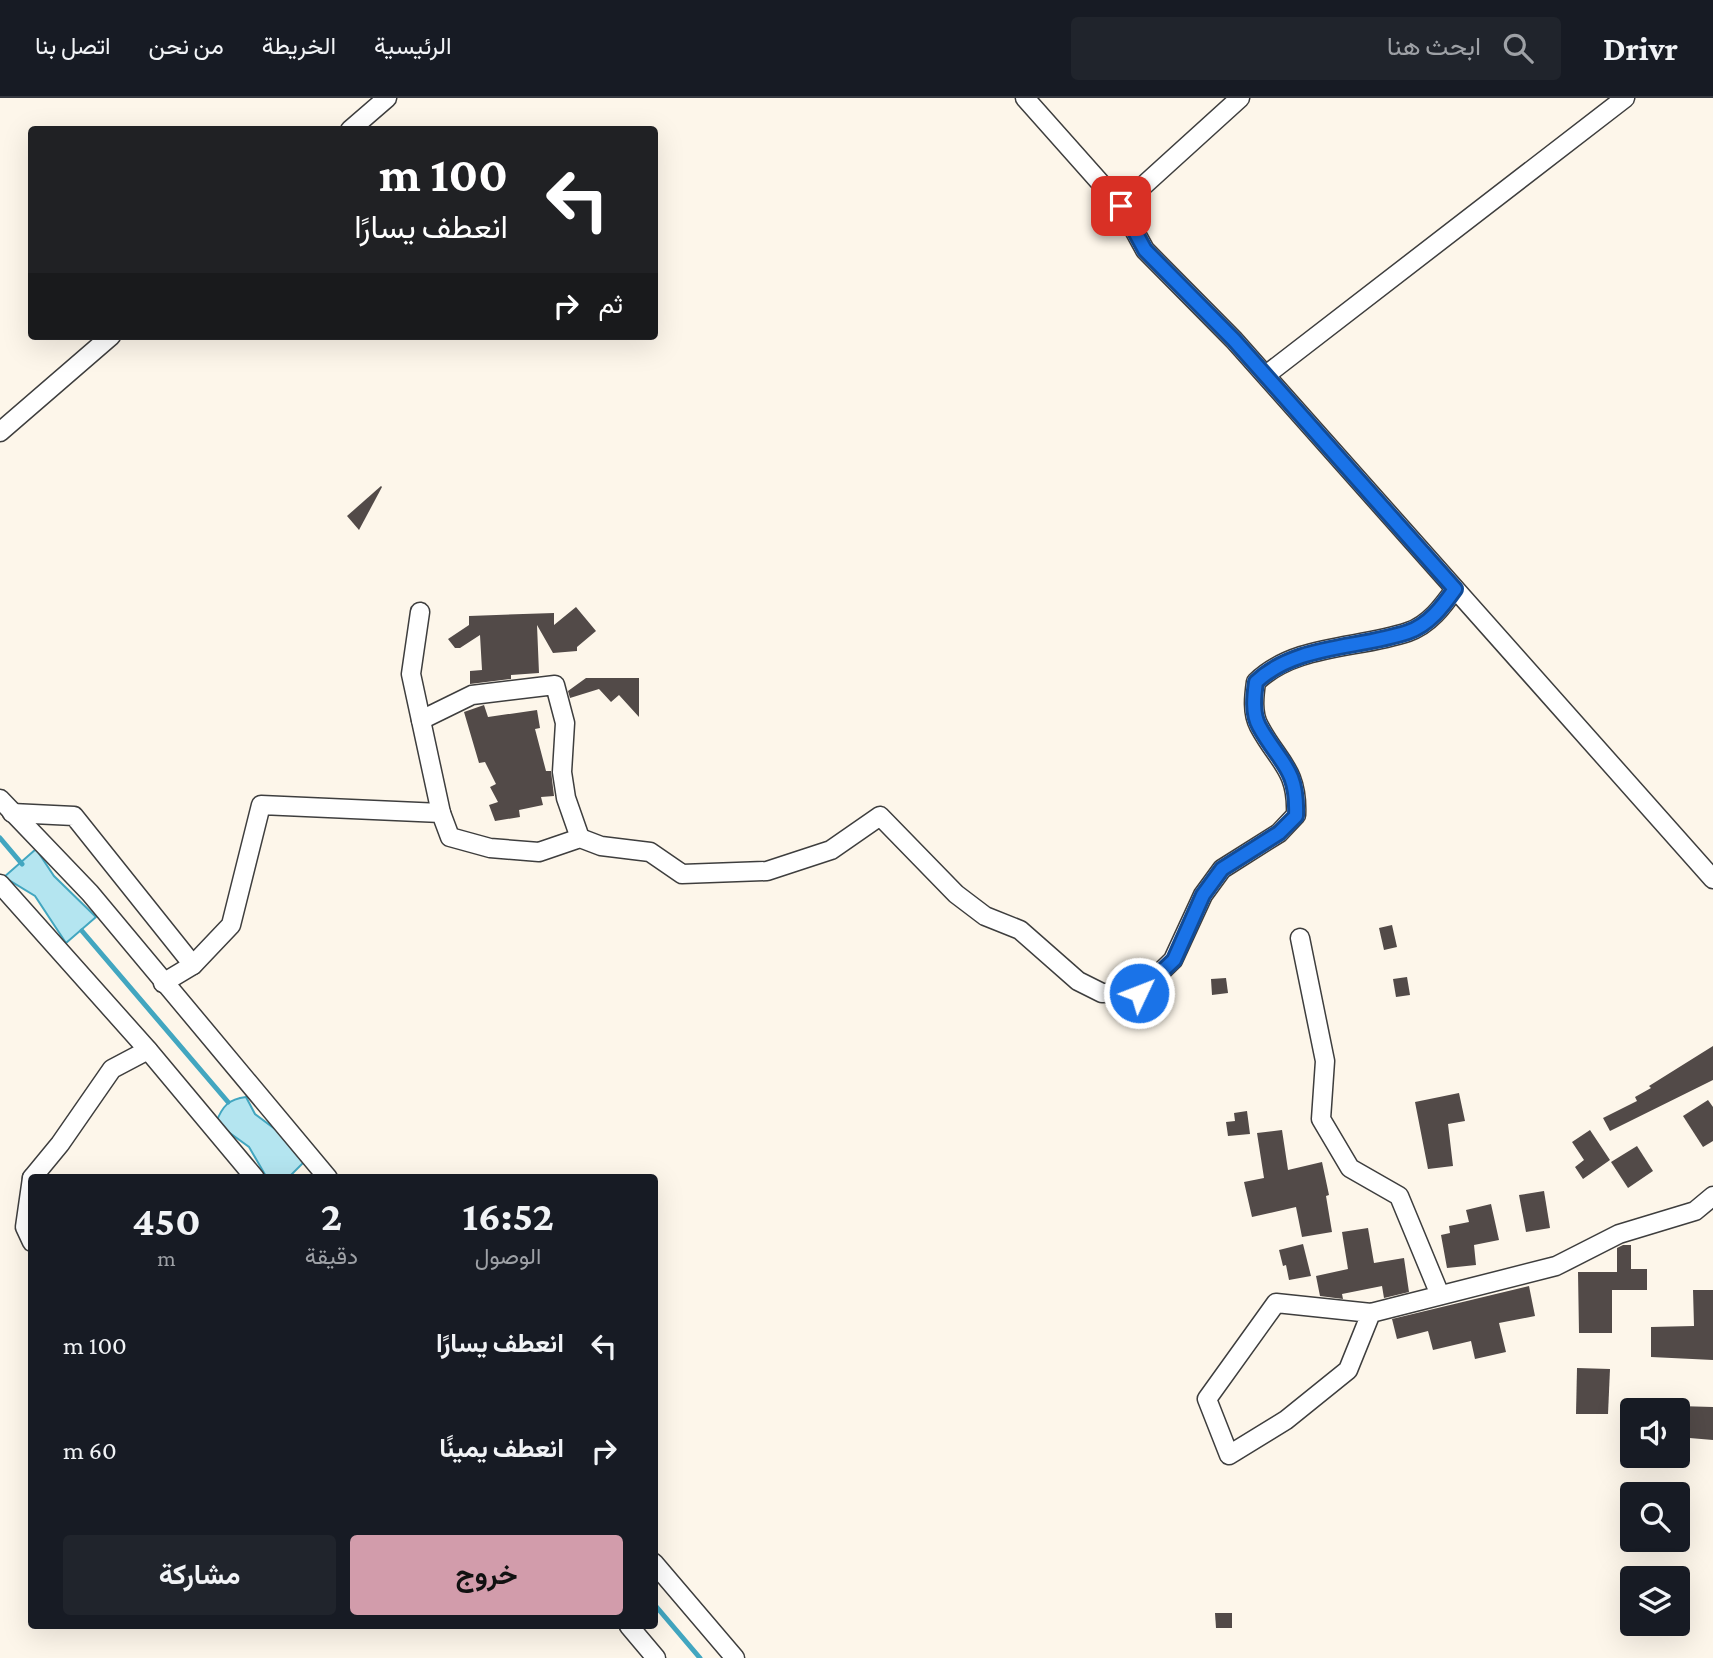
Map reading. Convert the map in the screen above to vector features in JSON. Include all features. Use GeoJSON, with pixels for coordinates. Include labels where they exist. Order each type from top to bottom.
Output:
{"type":"FeatureCollection","features":[{"type":"Feature","properties":{"kind":"street"},"geometry":{"type":"LineString","coordinates":[[355,126],[387,98]]}},
{"type":"Feature","properties":{"kind":"street"},"geometry":{"type":"LineString","coordinates":[[1025,98],[1121,206],[1145,250],[1266,376],[1713,879]]}},
{"type":"Feature","properties":{"kind":"street"},"geometry":{"type":"LineString","coordinates":[[1121,206],[1240,98]]}},
{"type":"Feature","properties":{"kind":"street"},"geometry":{"type":"LineString","coordinates":[[1266,376],[1625,98]]}},
{"type":"Feature","properties":{"kind":"street"},"geometry":{"type":"LineString","coordinates":[[0,432],[106,340]]}},
{"type":"Feature","properties":{"kind":"street"},"geometry":{"type":"LineString","coordinates":[[420,612],[411,674],[441,813],[450,837],[491,848],[539,852],[580,838],[601,846],[650,852],[682,874],[767,870],[831,850],[880,816],[956,894],[985,916],[1020,930],[1079,981],[1102,993],[1139,993],[1174,960],[1203,895],[1222,869],[1279,833],[1296,816],[1297,793],[1285,762],[1258,724],[1254,705],[1256,682],[1270,667],[1345,644],[1410,632],[1437,613],[1455,589]]}},
{"type":"Feature","properties":{"kind":"street"},"geometry":{"type":"LineString","coordinates":[[421,720],[472,695],[555,685],[565,723],[562,772],[566,798],[580,838]]}},
{"type":"Feature","properties":{"kind":"street"},"geometry":{"type":"LineString","coordinates":[[163,983],[193,965],[231,925],[261,805],[441,813]]}},
{"type":"Feature","properties":{"kind":"street"},"geometry":{"type":"LineString","coordinates":[[6,806],[74,816],[193,965]]}},
{"type":"Feature","properties":{"kind":"street"},"geometry":{"type":"LineString","coordinates":[[6,806],[90,892],[325,1174]]}},
{"type":"Feature","properties":{"kind":"street"},"geometry":{"type":"LineString","coordinates":[[0,884],[148,1050],[252,1174]]}},
{"type":"Feature","properties":{"kind":"street"},"geometry":{"type":"LineString","coordinates":[[1300,938],[1325,1061],[1321,1119],[1350,1168],[1399,1196],[1440,1295]]}},
{"type":"Feature","properties":{"kind":"street"},"geometry":{"type":"LineString","coordinates":[[35,1174],[60,1144],[112,1069],[148,1050]]}},
{"type":"Feature","properties":{"kind":"street"},"geometry":{"type":"LineString","coordinates":[[1371,1313],[1348,1370],[1286,1420],[1229,1455],[1207,1399],[1276,1303],[1371,1313],[1556,1266],[1619,1234],[1695,1211],[1713,1196]]}},
{"type":"Feature","properties":{"kind":"street"},"geometry":{"type":"LineString","coordinates":[[28,1206],[25,1227],[28,1233]]}},
{"type":"Feature","properties":{"kind":"street"},"geometry":{"type":"LineString","coordinates":[[658,1568],[735,1658]]}},
{"type":"Feature","properties":{"kind":"street"},"geometry":{"type":"LineString","coordinates":[[632,1629],[656,1658]]}},
{"type":"Feature","properties":{"kind":"water"},"geometry":{"type":"Polygon","coordinates":[[[36,849],[54,876],[96,917],[66,943],[35,896],[4,877],[36,849]]]}},
{"type":"Feature","properties":{"kind":"water"},"geometry":{"type":"Polygon","coordinates":[[[246,1097],[255,1114],[283,1135],[304,1162],[292,1174],[265,1174],[249,1147],[216,1123],[227,1104],[246,1097]]]}},
{"type":"Feature","properties":{"kind":"building"},"geometry":{"type":"Polygon","coordinates":[[[382,487],[359,530],[347,516],[382,487]]]}},
{"type":"Feature","properties":{"kind":"building"},"geometry":{"type":"Polygon","coordinates":[[[576,607],[596,631],[577,647],[577,651],[553,653],[537,625],[539,673],[511,675],[511,679],[470,684],[470,671],[482,670],[480,635],[460,648],[455,648],[448,639],[469,625],[469,616],[554,613],[554,625],[576,607]]]}},
{"type":"Feature","properties":{"kind":"building"},"geometry":{"type":"Polygon","coordinates":[[[586,678],[639,678],[639,717],[619,695],[611,702],[599,689],[570,698],[568,691],[586,678]]]}},
{"type":"Feature","properties":{"kind":"building"},"geometry":{"type":"Polygon","coordinates":[[[484,705],[488,717],[537,710],[540,728],[535,729],[546,771],[551,771],[554,796],[541,797],[543,805],[519,810],[520,817],[495,821],[489,805],[498,802],[490,787],[496,784],[485,762],[479,763],[464,712],[484,705]]]}},
{"type":"Feature","properties":{"kind":"building"},"geometry":{"type":"Polygon","coordinates":[[[1392,925],[1397,947],[1384,950],[1379,928],[1392,925]]]}},
{"type":"Feature","properties":{"kind":"building"},"geometry":{"type":"Polygon","coordinates":[[[1407,977],[1410,995],[1396,997],[1393,979],[1407,977]]]}},
{"type":"Feature","properties":{"kind":"building"},"geometry":{"type":"Polygon","coordinates":[[[1226,978],[1228,993],[1212,995],[1211,979],[1226,978]]]}},
{"type":"Feature","properties":{"kind":"building"},"geometry":{"type":"Polygon","coordinates":[[[1713,1046],[1713,1080],[1610,1131],[1603,1118],[1637,1101],[1635,1097],[1651,1088],[1649,1086],[1713,1046]]]}},
{"type":"Feature","properties":{"kind":"building"},"geometry":{"type":"Polygon","coordinates":[[[1459,1093],[1465,1121],[1448,1124],[1453,1166],[1428,1169],[1415,1102],[1459,1093]]]}},
{"type":"Feature","properties":{"kind":"building"},"geometry":{"type":"Polygon","coordinates":[[[1708,1100],[1713,1107],[1713,1141],[1703,1147],[1683,1116],[1708,1100]]]}},
{"type":"Feature","properties":{"kind":"building"},"geometry":{"type":"Polygon","coordinates":[[[1247,1111],[1250,1134],[1228,1136],[1226,1122],[1235,1121],[1234,1113],[1247,1111]]]}},
{"type":"Feature","properties":{"kind":"building"},"geometry":{"type":"Polygon","coordinates":[[[1282,1130],[1288,1170],[1322,1162],[1329,1195],[1326,1196],[1332,1232],[1302,1237],[1296,1207],[1252,1217],[1244,1182],[1264,1178],[1257,1133],[1282,1130]]]}},
{"type":"Feature","properties":{"kind":"building"},"geometry":{"type":"Polygon","coordinates":[[[1590,1130],[1610,1160],[1583,1179],[1575,1167],[1584,1160],[1572,1142],[1590,1130]]]}},
{"type":"Feature","properties":{"kind":"building"},"geometry":{"type":"Polygon","coordinates":[[[1637,1146],[1653,1171],[1628,1188],[1611,1162],[1637,1146]]]}},
{"type":"Feature","properties":{"kind":"building"},"geometry":{"type":"Polygon","coordinates":[[[1544,1191],[1550,1228],[1526,1232],[1519,1195],[1544,1191]]]}},
{"type":"Feature","properties":{"kind":"building"},"geometry":{"type":"Polygon","coordinates":[[[1491,1204],[1499,1240],[1474,1245],[1476,1265],[1447,1268],[1441,1235],[1450,1233],[1449,1226],[1469,1222],[1466,1210],[1491,1204]]]}},
{"type":"Feature","properties":{"kind":"building"},"geometry":{"type":"Polygon","coordinates":[[[1368,1228],[1374,1263],[1404,1258],[1409,1292],[1384,1298],[1382,1286],[1342,1294],[1343,1299],[1320,1296],[1316,1276],[1348,1269],[1342,1232],[1368,1228]]]}},
{"type":"Feature","properties":{"kind":"building"},"geometry":{"type":"Polygon","coordinates":[[[1303,1244],[1311,1276],[1289,1280],[1279,1250],[1303,1244]]]}},
{"type":"Feature","properties":{"kind":"building"},"geometry":{"type":"Polygon","coordinates":[[[1631,1245],[1631,1269],[1647,1269],[1647,1290],[1612,1290],[1612,1333],[1579,1333],[1578,1272],[1617,1272],[1617,1248],[1631,1245]]]}},
{"type":"Feature","properties":{"kind":"building"},"geometry":{"type":"Polygon","coordinates":[[[1529,1286],[1535,1316],[1499,1323],[1506,1352],[1475,1359],[1471,1341],[1433,1350],[1428,1331],[1397,1339],[1392,1319],[1529,1286]]]}},
{"type":"Feature","properties":{"kind":"building"},"geometry":{"type":"Polygon","coordinates":[[[1693,1290],[1713,1290],[1713,1360],[1651,1357],[1651,1327],[1694,1326],[1693,1290]]]}},
{"type":"Feature","properties":{"kind":"building"},"geometry":{"type":"Polygon","coordinates":[[[1577,1368],[1610,1369],[1608,1414],[1576,1414],[1577,1368]]]}},
{"type":"Feature","properties":{"kind":"building"},"geometry":{"type":"Polygon","coordinates":[[[1690,1406],[1713,1407],[1713,1440],[1690,1438],[1690,1406]]]}},
{"type":"Feature","properties":{"kind":"building"},"geometry":{"type":"Polygon","coordinates":[[[1215,1613],[1232,1613],[1232,1628],[1216,1628],[1215,1613]]]}},
{"type":"Feature","properties":{"kind":"waterway"},"geometry":{"type":"LineString","coordinates":[[0,838],[22,864]]}},
{"type":"Feature","properties":{"kind":"waterway"},"geometry":{"type":"LineString","coordinates":[[82,931],[228,1102]]}},
{"type":"Feature","properties":{"kind":"waterway"},"geometry":{"type":"LineString","coordinates":[[658,1609],[700,1658]]}},
{"type":"Feature","properties":{"kind":"route"},"geometry":{"type":"LineString","coordinates":[[1121,206],[1145,250],[1234,340],[1455,589],[1437,613],[1410,632],[1345,644],[1270,667],[1256,682],[1254,705],[1258,724],[1285,762],[1297,793],[1296,816],[1279,833],[1222,869],[1203,895],[1174,960],[1139,993]]}}]}
